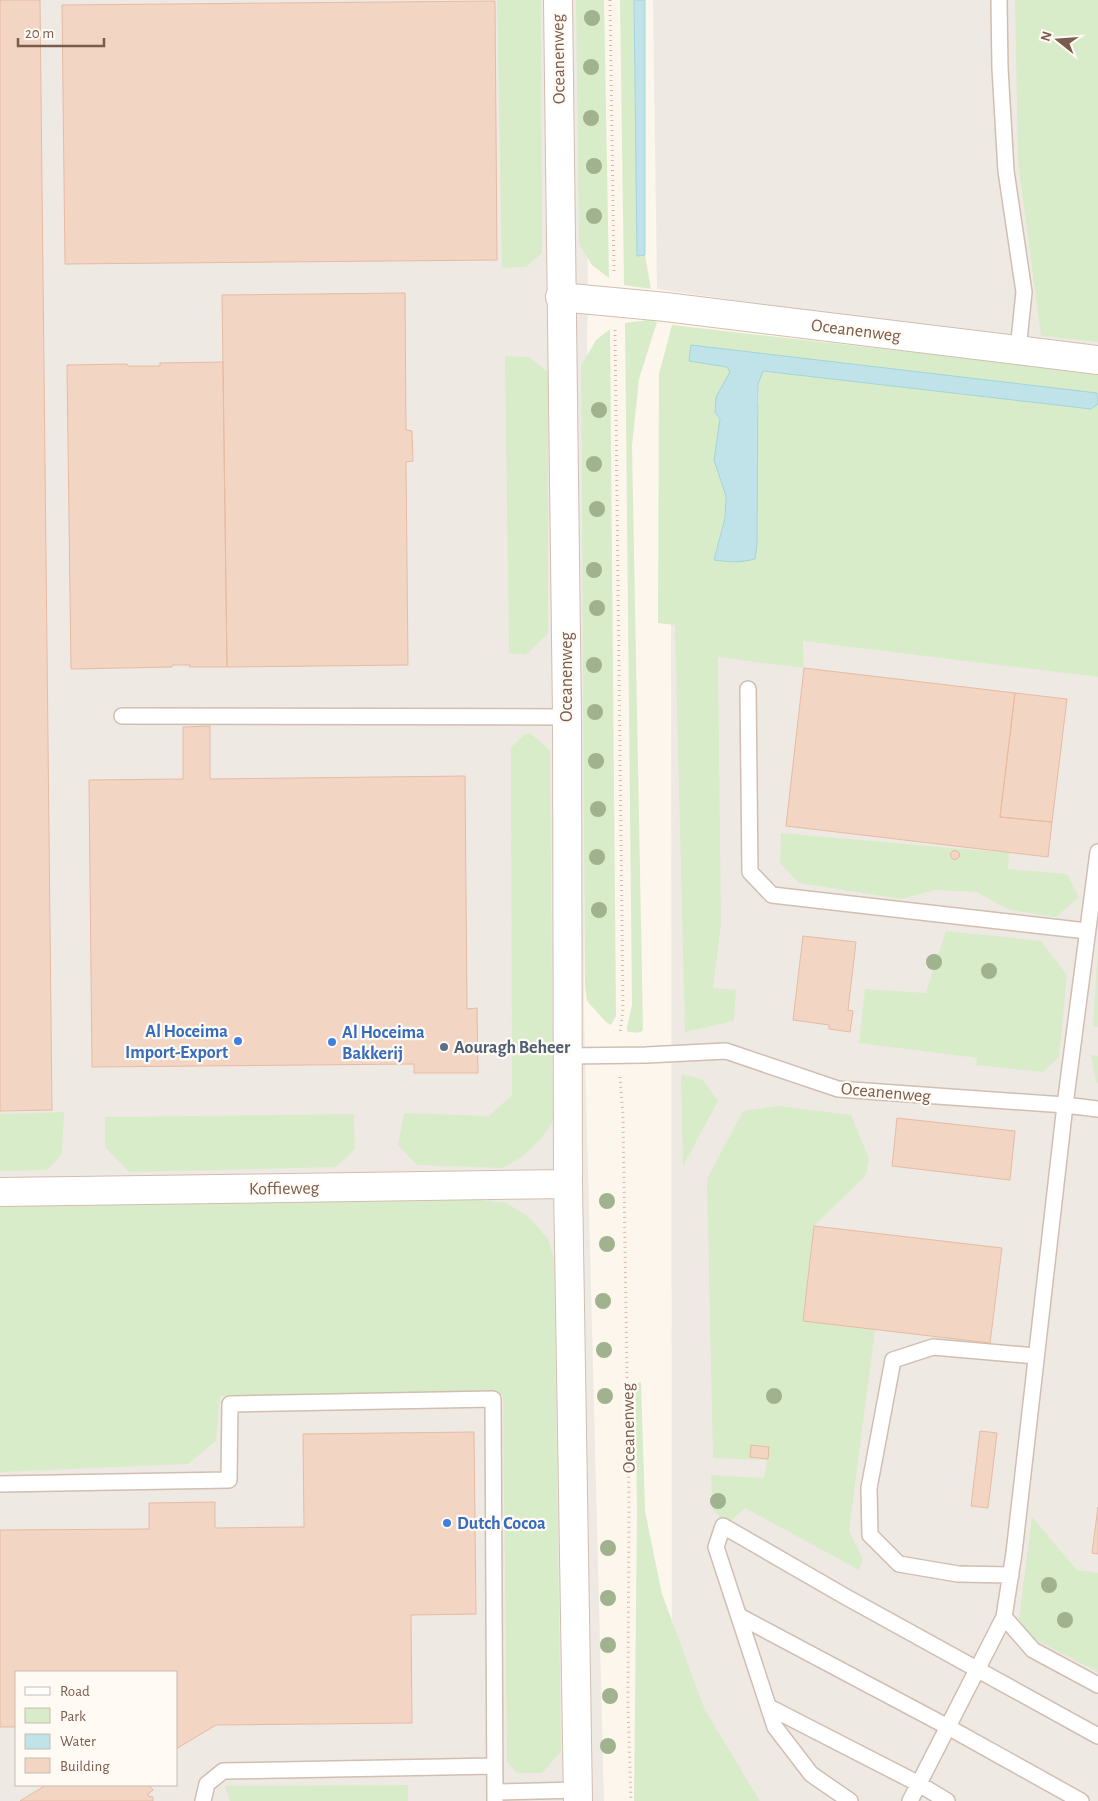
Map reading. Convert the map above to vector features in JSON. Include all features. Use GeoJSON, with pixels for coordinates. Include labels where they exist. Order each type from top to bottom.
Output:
{"type":"FeatureCollection","features":[{"type":"Feature","properties":{"kind":"street","name":"Oceanenweg"},"geometry":{"type":"LineString","coordinates":[[558,0],[560,298],[565,502],[568,1184],[578,1796]]}},
{"type":"Feature","properties":{"kind":"street","name":"Oceanenweg"},"geometry":{"type":"LineString","coordinates":[[560,298],[666,307],[1098,360]]}},
{"type":"Feature","properties":{"kind":"street","name":"Koffieweg"},"geometry":{"type":"LineString","coordinates":[[0,1192],[568,1184]]}},
{"type":"Feature","properties":{"kind":"lane"},"geometry":{"type":"LineString","coordinates":[[999,0],[1000,68],[1006,171],[1024,292],[1018,350]]}},
{"type":"Feature","properties":{"kind":"lane"},"geometry":{"type":"LineString","coordinates":[[748,689],[750,872],[772,895],[1087,931]]}},
{"type":"Feature","properties":{"kind":"lane"},"geometry":{"type":"LineString","coordinates":[[122,716],[566,718]]}},
{"type":"Feature","properties":{"kind":"lane"},"geometry":{"type":"LineString","coordinates":[[910,1801],[1004,1617],[1011,1575],[1065,1105],[1098,852]]}},
{"type":"Feature","properties":{"kind":"lane","name":"Oceanenweg"},"geometry":{"type":"LineString","coordinates":[[567,1056],[726,1051],[838,1089],[1098,1109]]}},
{"type":"Feature","properties":{"kind":"lane"},"geometry":{"type":"LineString","coordinates":[[1011,1575],[958,1574],[899,1564],[870,1535],[869,1488],[893,1360],[934,1347],[1036,1356]]}},
{"type":"Feature","properties":{"kind":"lane"},"geometry":{"type":"LineString","coordinates":[[0,1484],[229,1480],[230,1404],[493,1399],[495,1797],[578,1796]]}},
{"type":"Feature","properties":{"kind":"lane"},"geometry":{"type":"LineString","coordinates":[[850,1801],[811,1774],[776,1727],[716,1547],[723,1526],[846,1597],[978,1668],[1098,1736]]}},
{"type":"Feature","properties":{"kind":"lane"},"geometry":{"type":"LineString","coordinates":[[739,1616],[948,1727],[1081,1801]]}},
{"type":"Feature","properties":{"kind":"lane"},"geometry":{"type":"LineString","coordinates":[[1004,1617],[1033,1650],[1098,1685]]}},
{"type":"Feature","properties":{"kind":"lane"},"geometry":{"type":"LineString","coordinates":[[769,1707],[919,1784],[947,1801]]}},
{"type":"Feature","properties":{"kind":"lane"},"geometry":{"type":"LineString","coordinates":[[203,1801],[207,1784],[223,1771],[495,1766]]}},
{"type":"Feature","properties":{"kind":"path","name":"Oceanenweg"},"geometry":{"type":"LineString","coordinates":[[610,0],[623,1009],[619,1026],[620,1089],[623,1116],[628,1464],[630,1801]]}},
{"type":"Feature","properties":{"kind":"shaded area"},"geometry":{"type":"Polygon","coordinates":[[[0,0],[589,0],[584,1012],[604,1801],[0,1801],[0,0]]]}},
{"type":"Feature","properties":{"kind":"shaded area"},"geometry":{"type":"Polygon","coordinates":[[[653,0],[1098,0],[1098,353],[657,289],[653,0]]]}},
{"type":"Feature","properties":{"kind":"shaded area"},"geometry":{"type":"Polygon","coordinates":[[[671,620],[1098,669],[1098,1801],[672,1801],[671,620]]]}},
{"type":"Feature","properties":{"kind":"green space"},"geometry":{"type":"Polygon","coordinates":[[[497,0],[541,0],[542,253],[526,267],[502,268],[497,0]]]}},
{"type":"Feature","properties":{"kind":"green space"},"geometry":{"type":"Polygon","coordinates":[[[576,0],[604,0],[609,278],[592,265],[579,244],[576,0]]]}},
{"type":"Feature","properties":{"kind":"green space"},"geometry":{"type":"Polygon","coordinates":[[[620,0],[634,0],[637,256],[645,255],[651,289],[624,285],[620,0]]]}},
{"type":"Feature","properties":{"kind":"green space"},"geometry":{"type":"Polygon","coordinates":[[[1015,0],[1098,0],[1098,342],[1041,336],[1018,162],[1015,0]]]}},
{"type":"Feature","properties":{"kind":"green space"},"geometry":{"type":"Polygon","coordinates":[[[649,320],[657,322],[639,379],[632,446],[643,1030],[635,1033],[627,1031],[632,1004],[625,323],[649,320]]]}},
{"type":"Feature","properties":{"kind":"green space"},"geometry":{"type":"Polygon","coordinates":[[[672,325],[1098,375],[1098,395],[1097,393],[980,380],[689,361],[727,367],[730,372],[716,397],[715,412],[720,419],[722,480],[726,496],[725,518],[714,559],[732,562],[757,545],[756,424],[759,400],[758,384],[763,371],[1091,409],[1098,404],[1098,677],[803,641],[804,668],[718,657],[721,924],[713,988],[736,990],[734,1021],[685,1032],[675,625],[658,623],[659,374],[672,325]]]}},
{"type":"Feature","properties":{"kind":"green space"},"geometry":{"type":"Polygon","coordinates":[[[610,329],[616,1016],[611,1025],[587,1001],[585,986],[581,366],[596,340],[610,329]]]}},
{"type":"Feature","properties":{"kind":"green space"},"geometry":{"type":"Polygon","coordinates":[[[505,356],[529,357],[548,372],[548,633],[526,655],[509,653],[505,356]]]}},
{"type":"Feature","properties":{"kind":"green space"},"geometry":{"type":"Polygon","coordinates":[[[530,733],[550,750],[553,1121],[540,1140],[522,1157],[502,1168],[417,1165],[398,1145],[404,1113],[489,1116],[512,1095],[511,747],[524,735],[530,733]]]}},
{"type":"Feature","properties":{"kind":"green space"},"geometry":{"type":"Polygon","coordinates":[[[781,833],[1009,853],[1008,869],[1067,874],[1079,897],[1056,917],[1010,910],[976,892],[935,890],[901,899],[799,883],[780,863],[781,833]]]}},
{"type":"Feature","properties":{"kind":"green space"},"geometry":{"type":"Polygon","coordinates":[[[946,931],[1041,941],[1067,975],[1059,1057],[1043,1072],[976,1065],[977,1058],[859,1043],[865,989],[926,993],[946,931]]]}},
{"type":"Feature","properties":{"kind":"green space"},"geometry":{"type":"Polygon","coordinates":[[[1098,947],[1098,1027],[1093,1026],[1098,947]]]}},
{"type":"Feature","properties":{"kind":"green space"},"geometry":{"type":"Polygon","coordinates":[[[1091,1055],[1098,1056],[1098,1083],[1096,1082],[1091,1055]]]}},
{"type":"Feature","properties":{"kind":"green space"},"geometry":{"type":"Polygon","coordinates":[[[681,1074],[702,1079],[718,1101],[683,1166],[681,1074]]]}},
{"type":"Feature","properties":{"kind":"green space"},"geometry":{"type":"Polygon","coordinates":[[[779,1106],[851,1115],[869,1159],[866,1175],[814,1226],[803,1321],[875,1330],[849,1531],[863,1559],[859,1570],[745,1508],[728,1524],[713,1510],[711,1475],[764,1478],[767,1460],[713,1458],[707,1179],[743,1111],[779,1106]]]}},
{"type":"Feature","properties":{"kind":"green space"},"geometry":{"type":"Polygon","coordinates":[[[64,1112],[62,1154],[47,1170],[0,1171],[0,1114],[64,1112]]]}},
{"type":"Feature","properties":{"kind":"green space"},"geometry":{"type":"Polygon","coordinates":[[[354,1114],[355,1149],[336,1167],[129,1172],[105,1147],[105,1117],[354,1114]]]}},
{"type":"Feature","properties":{"kind":"green space"},"geometry":{"type":"Polygon","coordinates":[[[481,1200],[506,1203],[528,1216],[548,1239],[554,1259],[561,1751],[542,1773],[517,1773],[507,1762],[503,1395],[220,1396],[216,1441],[188,1464],[0,1472],[0,1206],[481,1200]]]}},
{"type":"Feature","properties":{"kind":"green space"},"geometry":{"type":"Polygon","coordinates":[[[641,1382],[645,1511],[662,1594],[705,1710],[760,1801],[634,1801],[637,1511],[635,1384],[641,1382]]]}},
{"type":"Feature","properties":{"kind":"green space"},"geometry":{"type":"Polygon","coordinates":[[[1032,1517],[1077,1570],[1098,1573],[1098,1672],[1032,1638],[1019,1619],[1032,1517]]]}},
{"type":"Feature","properties":{"kind":"green space"},"geometry":{"type":"Polygon","coordinates":[[[408,1785],[408,1801],[230,1801],[225,1786],[408,1785]]]}},
{"type":"Feature","properties":{"kind":"water"},"geometry":{"type":"Polygon","coordinates":[[[634,0],[645,0],[645,255],[637,256],[634,0]]]}},
{"type":"Feature","properties":{"kind":"water"},"geometry":{"type":"Polygon","coordinates":[[[691,345],[1097,393],[1098,404],[1091,409],[763,371],[758,384],[757,545],[755,559],[735,562],[714,560],[725,518],[726,496],[714,460],[720,419],[715,412],[716,397],[730,372],[727,367],[689,361],[691,345]]]}},
{"type":"Feature","properties":{"kind":"building"},"geometry":{"type":"Polygon","coordinates":[[[0,0],[40,0],[52,1110],[0,1111],[0,0]]]}},
{"type":"Feature","properties":{"kind":"building"},"geometry":{"type":"Polygon","coordinates":[[[495,1],[497,260],[65,264],[62,5],[495,1]]]}},
{"type":"Feature","properties":{"kind":"building"},"geometry":{"type":"Polygon","coordinates":[[[405,293],[406,430],[412,431],[413,461],[406,462],[408,665],[227,667],[222,295],[405,293]]]}},
{"type":"Feature","properties":{"kind":"building"},"geometry":{"type":"Polygon","coordinates":[[[223,362],[227,667],[172,665],[172,667],[71,669],[67,365],[127,364],[128,366],[160,366],[160,363],[223,362]]]}},
{"type":"Feature","properties":{"kind":"building"},"geometry":{"type":"Polygon","coordinates":[[[804,668],[1015,693],[1000,817],[1052,822],[1048,857],[786,826],[804,668]]]}},
{"type":"Feature","properties":{"kind":"building"},"geometry":{"type":"Polygon","coordinates":[[[1015,693],[1067,699],[1052,822],[1000,817],[1015,693]]]}},
{"type":"Feature","properties":{"kind":"building"},"geometry":{"type":"Polygon","coordinates":[[[210,726],[210,779],[465,776],[467,1009],[477,1008],[478,1073],[414,1073],[414,1064],[92,1067],[89,780],[183,779],[183,727],[210,726]]]}},
{"type":"Feature","properties":{"kind":"building"},"geometry":{"type":"Polygon","coordinates":[[[955,851],[959,855],[955,859],[951,855],[955,851]]]}},
{"type":"Feature","properties":{"kind":"building"},"geometry":{"type":"Polygon","coordinates":[[[803,936],[856,942],[848,1010],[853,1011],[850,1032],[829,1029],[829,1025],[793,1020],[803,936]]]}},
{"type":"Feature","properties":{"kind":"building"},"geometry":{"type":"Polygon","coordinates":[[[897,1118],[1015,1131],[1010,1180],[892,1166],[897,1118]]]}},
{"type":"Feature","properties":{"kind":"building"},"geometry":{"type":"Polygon","coordinates":[[[814,1226],[1002,1248],[990,1343],[803,1321],[814,1226]]]}},
{"type":"Feature","properties":{"kind":"building"},"geometry":{"type":"Polygon","coordinates":[[[980,1431],[997,1433],[988,1508],[971,1506],[980,1431]]]}},
{"type":"Feature","properties":{"kind":"building"},"geometry":{"type":"Polygon","coordinates":[[[474,1432],[476,1614],[411,1615],[412,1723],[216,1725],[178,1748],[178,1671],[15,1671],[15,1727],[0,1727],[0,1530],[149,1529],[149,1503],[215,1502],[215,1528],[304,1527],[303,1434],[474,1432]]]}},
{"type":"Feature","properties":{"kind":"building"},"geometry":{"type":"Polygon","coordinates":[[[751,1445],[769,1447],[768,1459],[750,1457],[751,1445]]]}},
{"type":"Feature","properties":{"kind":"building"},"geometry":{"type":"Polygon","coordinates":[[[1098,1507],[1098,1554],[1092,1553],[1098,1507]]]}},
{"type":"Feature","properties":{"kind":"building"},"geometry":{"type":"Polygon","coordinates":[[[150,1786],[153,1790],[148,1796],[153,1797],[153,1801],[20,1801],[43,1787],[150,1786]]]}},
{"type":"Feature","properties":{"kind":"place","name":"Al Hoceima Import-Export"},"geometry":{"type":"Point","coordinates":[238,1041]}},
{"type":"Feature","properties":{"kind":"place","name":"Al Hoceima Bakkerij"},"geometry":{"type":"Point","coordinates":[332,1042]}},
{"type":"Feature","properties":{"kind":"place","name":"Aouragh Beheer"},"geometry":{"type":"Point","coordinates":[444,1047]}},
{"type":"Feature","properties":{"kind":"place","name":"Dutch Cocoa"},"geometry":{"type":"Point","coordinates":[447,1523]}}]}
